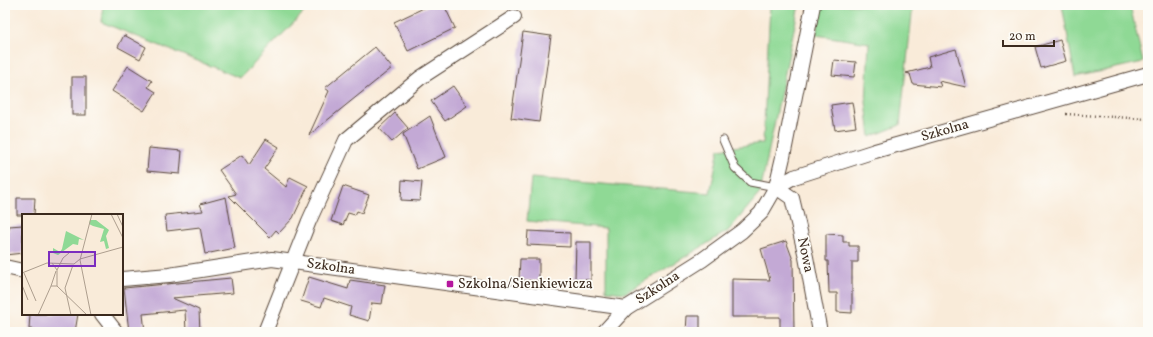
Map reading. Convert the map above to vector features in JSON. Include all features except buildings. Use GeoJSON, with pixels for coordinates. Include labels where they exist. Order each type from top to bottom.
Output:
{"type":"FeatureCollection","features":[{"type":"Feature","properties":{"kind":"street"},"geometry":{"type":"LineString","coordinates":[[776,187],[813,5]]}},
{"type":"Feature","properties":{"kind":"street"},"geometry":{"type":"LineString","coordinates":[[265,332],[293,262],[346,140],[420,78],[514,17]]}},
{"type":"Feature","properties":{"kind":"street","name":"Szkolna"},"geometry":{"type":"LineString","coordinates":[[123,279],[169,275],[272,259],[626,308],[702,260],[742,231],[761,214],[776,187],[794,177],[876,151],[1148,74]]}},
{"type":"Feature","properties":{"kind":"street","name":"Nowa"},"geometry":{"type":"LineString","coordinates":[[776,187],[792,198],[806,257],[820,332]]}},
{"type":"Feature","properties":{"kind":"street"},"geometry":{"type":"LineString","coordinates":[[5,267],[22,271]]}},
{"type":"Feature","properties":{"kind":"street"},"geometry":{"type":"LineString","coordinates":[[604,332],[626,308]]}},
{"type":"Feature","properties":{"kind":"street"},"geometry":{"type":"LineString","coordinates":[[103,315],[116,332]]}},
{"type":"Feature","properties":{"kind":"lane"},"geometry":{"type":"LineString","coordinates":[[723,140],[735,168],[750,182],[776,187]]}},
{"type":"Feature","properties":{"kind":"path"},"geometry":{"type":"LineString","coordinates":[[1047,102],[1065,114],[1148,119]]}},
{"type":"Feature","properties":{"kind":"green space"},"geometry":{"type":"Polygon","coordinates":[[[103,5],[311,5],[240,78],[101,22],[103,5]]]}},
{"type":"Feature","properties":{"kind":"green space"},"geometry":{"type":"Polygon","coordinates":[[[770,5],[799,5],[760,193],[728,231],[625,293],[606,291],[606,228],[527,221],[531,178],[710,193],[719,149],[763,143],[770,5]]]}},
{"type":"Feature","properties":{"kind":"green space"},"geometry":{"type":"Polygon","coordinates":[[[822,5],[913,5],[900,125],[870,137],[866,102],[869,43],[816,35],[822,5]]]}},
{"type":"Feature","properties":{"kind":"green space"},"geometry":{"type":"Polygon","coordinates":[[[1062,5],[1130,5],[1143,62],[1075,77],[1062,5]]]}},
{"type":"Feature","properties":{"kind":"place","name":"Szkolna/Sienkiewicza"},"geometry":{"type":"Point","coordinates":[450,284]}}]}
